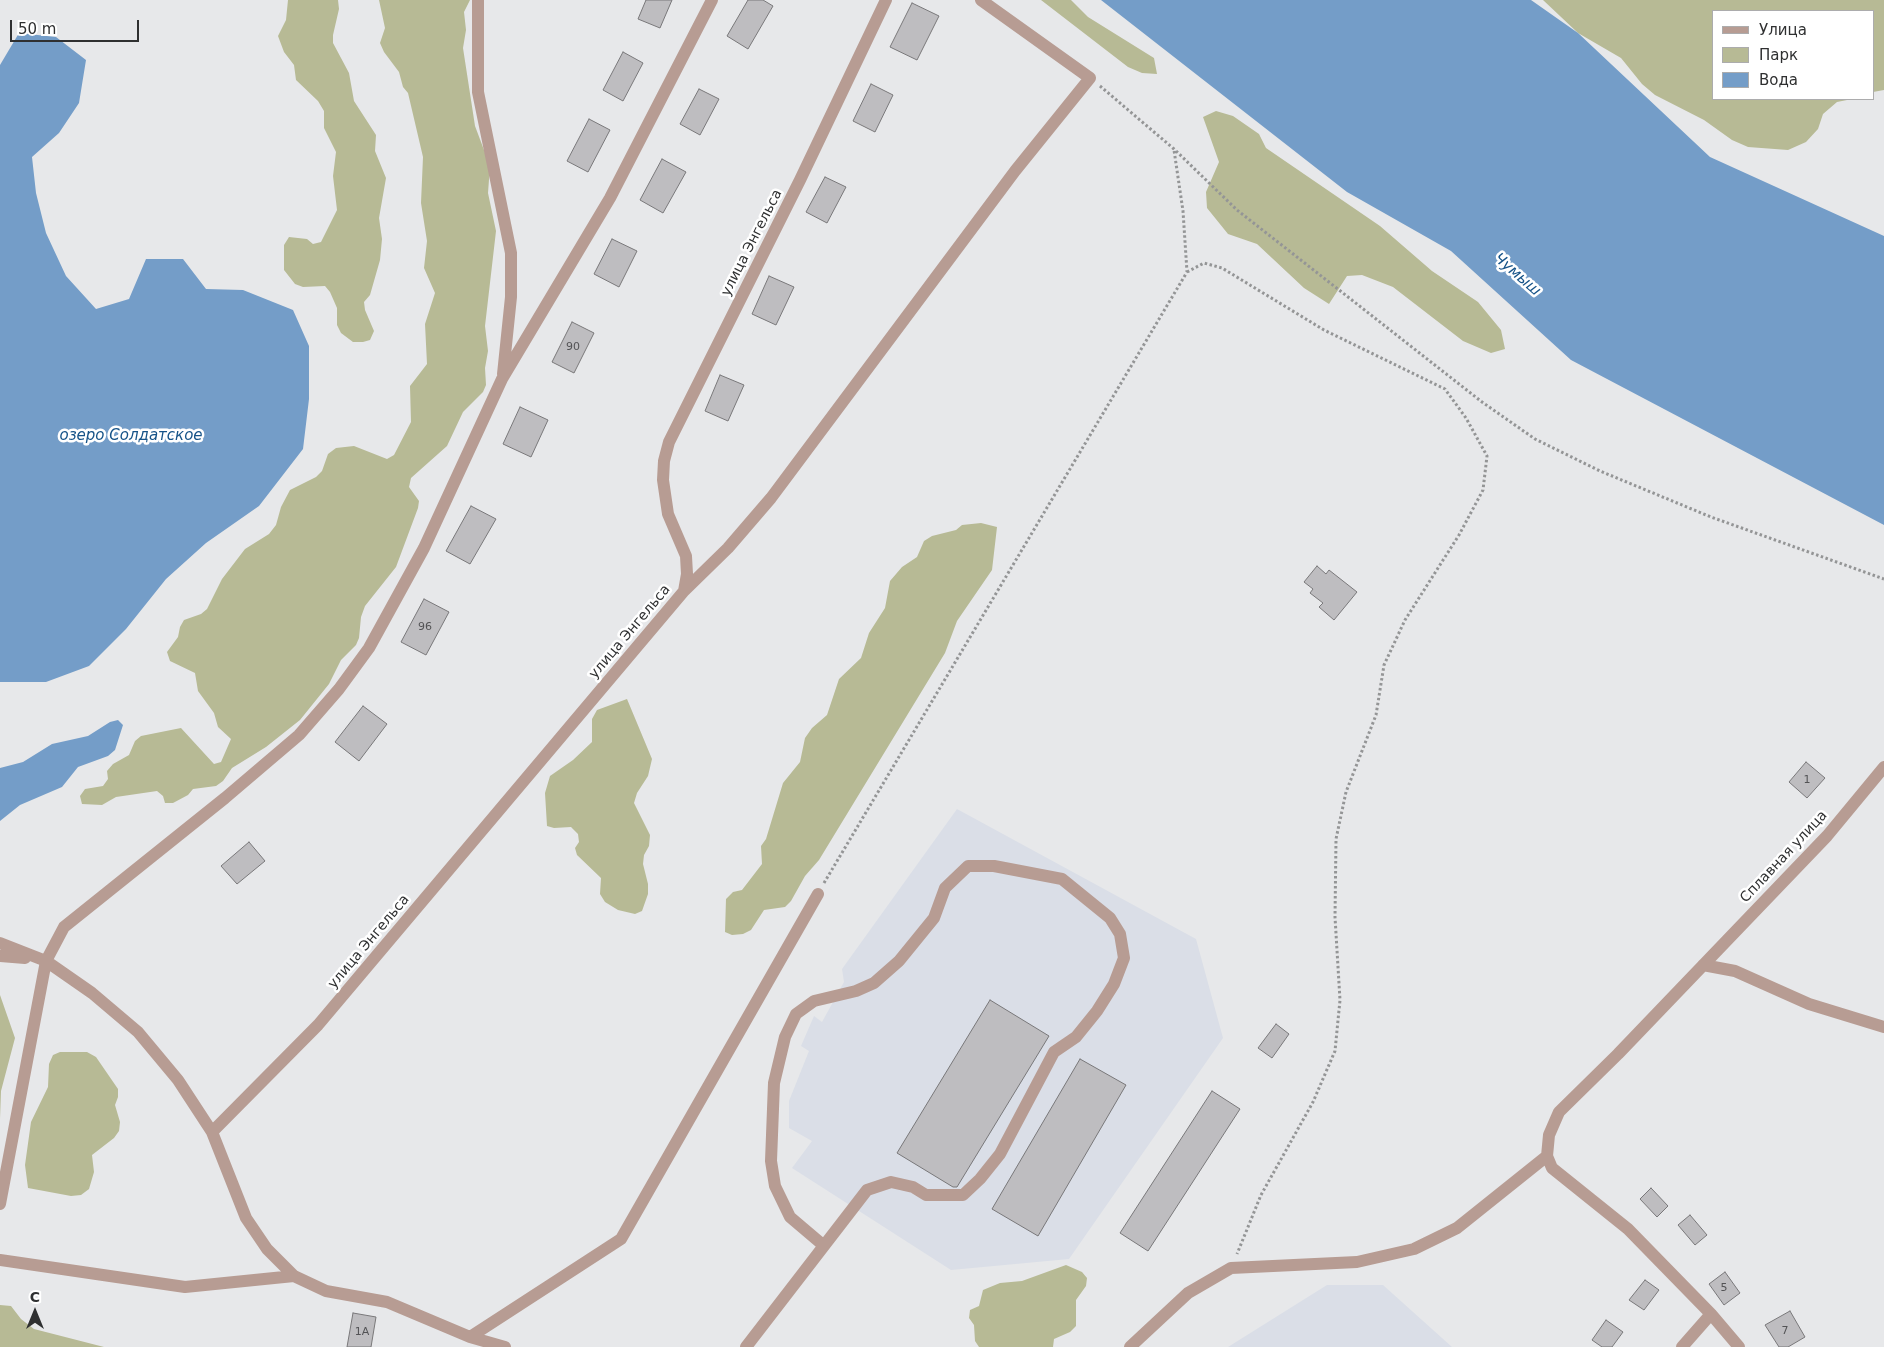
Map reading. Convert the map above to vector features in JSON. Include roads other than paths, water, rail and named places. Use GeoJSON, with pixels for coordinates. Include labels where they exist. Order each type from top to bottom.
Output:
{"type":"FeatureCollection","features":[{"type":"Feature","properties":{"kind":"street"},"geometry":{"type":"LineString","coordinates":[[478,0],[478,92],[511,253],[511,297],[502,379]]}},
{"type":"Feature","properties":{"kind":"street"},"geometry":{"type":"LineString","coordinates":[[0,1204],[46,961],[64,926],[225,798],[299,735],[339,689],[369,648],[424,548],[502,379],[610,198],[712,0]]}},
{"type":"Feature","properties":{"kind":"street","name":"улица Энгельса"},"geometry":{"type":"LineString","coordinates":[[212,1132],[318,1025],[684,591],[687,574],[686,556],[668,514],[663,480],[664,461],[669,442],[809,162],[886,0]]}},
{"type":"Feature","properties":{"kind":"street"},"geometry":{"type":"LineString","coordinates":[[684,591],[728,548],[771,498],[1015,171],[1090,78],[981,0]]}},
{"type":"Feature","properties":{"kind":"street","name":"Сплавная улица"},"geometry":{"type":"LineString","coordinates":[[1547,1156],[1549,1135],[1559,1112],[1827,836],[1884,767]]}},
{"type":"Feature","properties":{"kind":"street"},"geometry":{"type":"LineString","coordinates":[[746,1347],[867,1190],[891,1182],[913,1187],[926,1194],[964,1194],[980,1179],[1000,1154],[1054,1052],[1076,1037],[1097,1011],[1114,984],[1124,958],[1120,934],[1110,918],[1062,879],[994,866],[968,866],[945,888],[934,918],[899,961],[874,983],[856,991],[814,1001],[796,1014],[785,1037],[774,1083],[771,1161],[775,1186],[790,1216],[823,1245]]}},
{"type":"Feature","properties":{"kind":"street"},"geometry":{"type":"LineString","coordinates":[[470,1336],[621,1239],[818,894]]}},
{"type":"Feature","properties":{"kind":"street"},"geometry":{"type":"LineString","coordinates":[[0,943],[46,961],[92,993],[138,1032],[178,1080],[212,1132],[246,1218],[267,1249],[294,1276],[326,1291],[387,1302],[470,1336],[505,1347]]}},
{"type":"Feature","properties":{"kind":"street"},"geometry":{"type":"LineString","coordinates":[[0,956],[46,961]]}},
{"type":"Feature","properties":{"kind":"street"},"geometry":{"type":"LineString","coordinates":[[1703,965],[1735,971],[1809,1004],[1884,1026]]}},
{"type":"Feature","properties":{"kind":"street"},"geometry":{"type":"LineString","coordinates":[[1130,1347],[1188,1293],[1231,1268],[1357,1262],[1414,1250],[1457,1228],[1547,1156],[1552,1168],[1628,1229],[1711,1314],[1739,1347]]}},
{"type":"Feature","properties":{"kind":"street"},"geometry":{"type":"LineString","coordinates":[[0,1260],[186,1287],[294,1276]]}},
{"type":"Feature","properties":{"kind":"street"},"geometry":{"type":"LineString","coordinates":[[1682,1347],[1711,1314]]}},
{"type":"Feature","properties":{"kind":"water","name":"Чумыш"},"geometry":{"type":"Polygon","coordinates":[[[1101,0],[1531,0],[1578,33],[1710,157],[1884,236],[1884,525],[1571,360],[1451,251],[1347,192],[1101,0]]]}},
{"type":"Feature","properties":{"kind":"water","name":"озеро Солдатское"},"geometry":{"type":"Polygon","coordinates":[[[19,33],[56,37],[86,60],[79,103],[59,133],[32,157],[36,193],[46,233],[66,276],[96,309],[129,299],[146,259],[183,259],[206,289],[243,290],[293,310],[309,346],[309,399],[303,449],[259,506],[206,543],[166,579],[126,629],[89,666],[46,682],[0,682],[0,65],[19,33]]]}},
{"type":"Feature","properties":{"kind":"water"},"geometry":{"type":"Polygon","coordinates":[[[118,720],[123,725],[115,750],[108,756],[78,767],[62,787],[20,805],[0,821],[0,768],[23,762],[52,744],[88,736],[110,722],[118,720]]]}}]}
